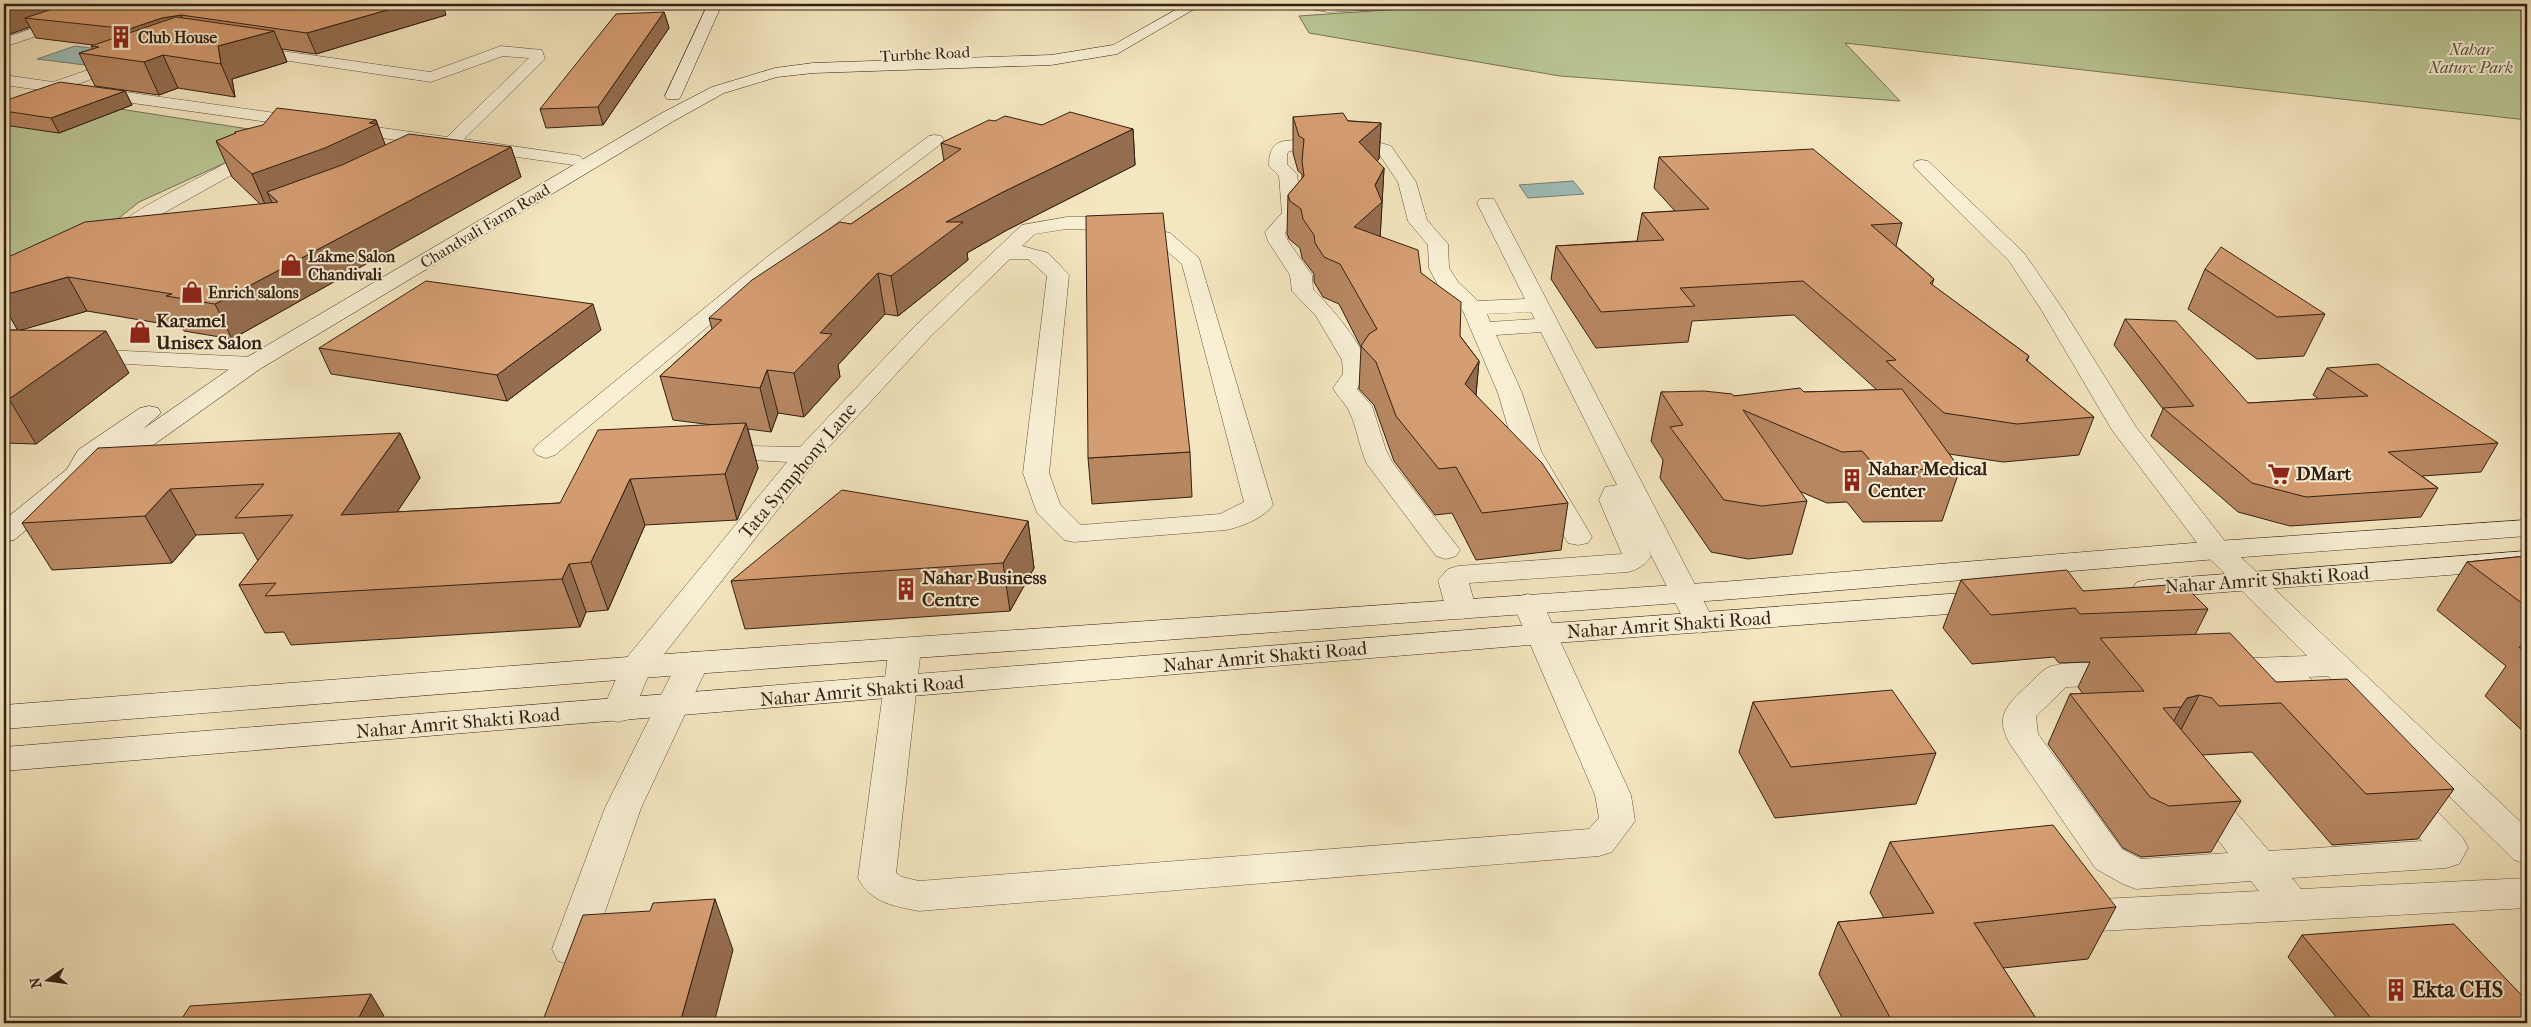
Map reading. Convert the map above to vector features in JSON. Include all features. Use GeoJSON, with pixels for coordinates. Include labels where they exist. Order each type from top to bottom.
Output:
{"type":"FeatureCollection","features":[{"type":"Feature","properties":{"kind":"street"},"geometry":{"type":"LineString","coordinates":[[4,43],[118,4]]}},
{"type":"Feature","properties":{"kind":"street"},"geometry":{"type":"LineString","coordinates":[[679,102],[715,4]]}},
{"type":"Feature","properties":{"kind":"street","name":"Turbhe Road"},"geometry":{"type":"LineString","coordinates":[[679,102],[726,74],[783,62],[1060,52],[1085,46],[1127,30],[1173,4]]}},
{"type":"Feature","properties":{"kind":"street"},"geometry":{"type":"LineString","coordinates":[[1060,52],[1117,49],[1196,4]]}},
{"type":"Feature","properties":{"kind":"street"},"geometry":{"type":"LineString","coordinates":[[1303,4],[1328,8],[1404,4]]}},
{"type":"Feature","properties":{"kind":"street"},"geometry":{"type":"LineString","coordinates":[[228,48],[431,77],[501,51],[537,53],[537,59],[516,77],[452,142]]}},
{"type":"Feature","properties":{"kind":"street","name":"Chandvali Farm Road"},"geometry":{"type":"LineString","coordinates":[[77,474],[87,456],[223,362],[574,160],[679,102],[776,73],[813,68],[1060,52]]}},
{"type":"Feature","properties":{"kind":"street"},"geometry":{"type":"LineString","coordinates":[[57,86],[140,57]]}},
{"type":"Feature","properties":{"kind":"street"},"geometry":{"type":"LineString","coordinates":[[4,80],[574,160]]}},
{"type":"Feature","properties":{"kind":"street","name":"Chandvali Farm Road"},"geometry":{"type":"LineString","coordinates":[[4,534],[77,474],[112,462],[252,364],[679,102]]}},
{"type":"Feature","properties":{"kind":"street"},"geometry":{"type":"LineString","coordinates":[[97,248],[122,234],[149,213],[238,164],[295,120]]}},
{"type":"Feature","properties":{"kind":"street"},"geometry":{"type":"LineString","coordinates":[[546,450],[774,261],[935,140]]}},
{"type":"Feature","properties":{"kind":"street"},"geometry":{"type":"LineString","coordinates":[[1446,550],[1380,464],[1373,450],[1360,406],[1350,398],[1345,388],[1355,376],[1356,364],[1322,308],[1302,292],[1299,282],[1300,275],[1278,241],[1276,232],[1292,214],[1288,174],[1278,166],[1278,152],[1284,146],[1342,141],[1364,143],[1385,150],[1407,182],[1418,221],[1438,244],[1439,268],[1449,286],[1473,308],[1510,393],[1528,451],[1578,537]]}},
{"type":"Feature","properties":{"kind":"street"},"geometry":{"type":"LineString","coordinates":[[1922,165],[2017,256],[2053,311],[2125,430],[2217,550],[2334,665],[2522,840]]}},
{"type":"Feature","properties":{"kind":"street"},"geometry":{"type":"LineString","coordinates":[[1487,203],[1700,623]]}},
{"type":"Feature","properties":{"kind":"street"},"geometry":{"type":"LineString","coordinates":[[149,213],[184,217]]}},
{"type":"Feature","properties":{"kind":"street","name":"Tata Symphony Lane"},"geometry":{"type":"LineString","coordinates":[[618,711],[635,669],[807,455],[923,331],[1004,253],[1029,229],[1067,222],[1100,223],[1163,237],[1192,262],[1259,505],[1226,522],[1074,534],[1047,507],[1036,474],[1058,275],[1042,256],[1027,252],[1004,253]]}},
{"type":"Feature","properties":{"kind":"street"},"geometry":{"type":"LineString","coordinates":[[1473,308],[1543,315]]}},
{"type":"Feature","properties":{"kind":"street"},"geometry":{"type":"LineString","coordinates":[[1482,329],[1543,315]]}},
{"type":"Feature","properties":{"kind":"street"},"geometry":{"type":"LineString","coordinates":[[61,355],[252,364]]}},
{"type":"Feature","properties":{"kind":"street"},"geometry":{"type":"LineString","coordinates":[[744,454],[807,455]]}},
{"type":"Feature","properties":{"kind":"street"},"geometry":{"type":"LineString","coordinates":[[1461,608],[1453,580],[1458,575],[1628,563],[1637,556],[1613,500],[1615,493],[1634,492]]}},
{"type":"Feature","properties":{"kind":"street"},"geometry":{"type":"LineString","coordinates":[[2514,528],[2527,548]]}},
{"type":"Feature","properties":{"kind":"street","name":"Nahar Amrit Shakti Road"},"geometry":{"type":"LineString","coordinates":[[4,759],[898,688],[1534,619],[1686,594],[2217,550],[2514,528]]}},
{"type":"Feature","properties":{"kind":"street","name":"Nahar Amrit Shakti Road"},"geometry":{"type":"LineString","coordinates":[[2120,591],[2527,560]]}},
{"type":"Feature","properties":{"kind":"street","name":"Nahar Amrit Shakti Road"},"geometry":{"type":"LineString","coordinates":[[4,717],[693,663],[1461,608],[1534,619],[1700,623],[2021,599]]}},
{"type":"Feature","properties":{"kind":"street"},"geometry":{"type":"LineString","coordinates":[[905,648],[898,688],[877,878],[891,890],[918,896],[1599,842],[1617,821],[1613,795],[1534,619]]}},
{"type":"Feature","properties":{"kind":"street"},"geometry":{"type":"LineString","coordinates":[[562,976],[623,808],[693,663]]}},
{"type":"Feature","properties":{"kind":"street"},"geometry":{"type":"LineString","coordinates":[[2193,671],[2334,665]]}},
{"type":"Feature","properties":{"kind":"street"},"geometry":{"type":"LineString","coordinates":[[2282,668],[2342,733]]}},
{"type":"Feature","properties":{"kind":"street"},"geometry":{"type":"LineString","coordinates":[[2154,673],[2107,677],[2058,676],[2019,713],[2022,736],[2109,859],[2136,874],[2446,854],[2450,848],[2382,776]]}},
{"type":"Feature","properties":{"kind":"street"},"geometry":{"type":"LineString","coordinates":[[2185,774],[2257,865],[2292,905]]}},
{"type":"Feature","properties":{"kind":"street"},"geometry":{"type":"LineString","coordinates":[[2081,916],[2527,893]]}},
{"type":"Feature","properties":{"kind":"green space","name":"Nahar Nature Park"},"geometry":{"type":"Polygon","coordinates":[[[1473,4],[2527,4],[2527,120],[1845,43],[1900,101],[1560,76],[1309,33],[1299,16],[1473,4]]]}},
{"type":"Feature","properties":{"kind":"green space"},"geometry":{"type":"Polygon","coordinates":[[[49,98],[255,130],[243,151],[225,163],[139,202],[80,249],[4,286],[4,114],[49,98]]]}},
{"type":"Feature","properties":{"kind":"water"},"geometry":{"type":"Polygon","coordinates":[[[75,46],[123,52],[85,65],[37,59],[75,46]]]}},
{"type":"Feature","properties":{"kind":"water"},"geometry":{"type":"Polygon","coordinates":[[[1573,181],[1584,194],[1528,198],[1519,185],[1573,181]]]}},
{"type":"Feature","properties":{"kind":"building"},"geometry":{"type":"Polygon","coordinates":[[[4,4],[29,4],[4,12],[4,4]]]}},
{"type":"Feature","properties":{"kind":"building"},"geometry":{"type":"Polygon","coordinates":[[[68,4],[408,4],[307,33],[181,15],[162,18],[129,29],[25,18],[68,4]]]}},
{"type":"Feature","properties":{"kind":"building"},"geometry":{"type":"Polygon","coordinates":[[[664,12],[598,107],[540,109],[616,14],[664,12]]]}},
{"type":"Feature","properties":{"kind":"building"},"geometry":{"type":"Polygon","coordinates":[[[176,17],[274,31],[218,46],[221,64],[163,55],[144,62],[79,53],[99,47],[91,46],[176,17]]]}},
{"type":"Feature","properties":{"kind":"building"},"geometry":{"type":"Polygon","coordinates":[[[60,82],[125,91],[51,118],[4,111],[4,101],[60,82]]]}},
{"type":"Feature","properties":{"kind":"building"},"geometry":{"type":"Polygon","coordinates":[[[277,108],[376,120],[369,123],[377,124],[325,148],[252,174],[216,141],[235,132],[263,125],[277,108]]]}},
{"type":"Feature","properties":{"kind":"building"},"geometry":{"type":"Polygon","coordinates":[[[1070,112],[1133,129],[946,222],[963,222],[891,276],[878,273],[820,333],[832,334],[794,373],[767,370],[760,388],[660,376],[722,320],[709,318],[752,280],[840,222],[851,224],[961,149],[941,143],[989,120],[995,121],[1005,116],[1042,125],[1070,112]]]}},
{"type":"Feature","properties":{"kind":"building"},"geometry":{"type":"Polygon","coordinates":[[[1343,113],[1348,121],[1381,123],[1359,142],[1384,168],[1375,185],[1382,202],[1354,227],[1418,250],[1421,273],[1461,302],[1460,336],[1479,361],[1465,384],[1542,463],[1568,503],[1482,513],[1456,467],[1439,469],[1396,416],[1376,362],[1361,346],[1369,334],[1377,329],[1340,264],[1324,257],[1315,243],[1314,235],[1303,219],[1301,209],[1290,201],[1288,195],[1304,176],[1302,161],[1304,139],[1299,136],[1293,117],[1343,113]]]}},
{"type":"Feature","properties":{"kind":"building"},"geometry":{"type":"Polygon","coordinates":[[[409,134],[511,147],[215,304],[166,296],[172,294],[68,277],[4,295],[4,259],[85,222],[278,202],[267,192],[342,165],[409,134]]]}},
{"type":"Feature","properties":{"kind":"building"},"geometry":{"type":"Polygon","coordinates":[[[1813,149],[1902,223],[1871,225],[1934,279],[1930,283],[2029,356],[2026,360],[2094,417],[2017,424],[1944,413],[1886,361],[1896,360],[1803,281],[1680,288],[1695,306],[1601,312],[1556,246],[1664,240],[1642,213],[1709,209],[1659,157],[1813,149]]]}},
{"type":"Feature","properties":{"kind":"building"},"geometry":{"type":"Polygon","coordinates":[[[1163,213],[1190,452],[1088,458],[1086,216],[1163,213]]]}},
{"type":"Feature","properties":{"kind":"building"},"geometry":{"type":"Polygon","coordinates":[[[2221,247],[2325,314],[2277,317],[2205,269],[2221,247]]]}},
{"type":"Feature","properties":{"kind":"building"},"geometry":{"type":"Polygon","coordinates":[[[426,281],[593,304],[497,375],[319,348],[426,281]]]}},
{"type":"Feature","properties":{"kind":"building"},"geometry":{"type":"Polygon","coordinates":[[[2125,319],[2176,321],[2248,403],[2368,396],[2327,368],[2378,364],[2498,443],[2388,452],[2438,488],[2306,497],[2252,483],[2163,408],[2194,406],[2125,319]]]}},
{"type":"Feature","properties":{"kind":"building"},"geometry":{"type":"Polygon","coordinates":[[[4,330],[106,331],[9,399],[4,399],[4,330]]]}},
{"type":"Feature","properties":{"kind":"building"},"geometry":{"type":"Polygon","coordinates":[[[1800,388],[1804,392],[1902,389],[1960,469],[1879,470],[1862,451],[1842,452],[1743,410],[1807,501],[1762,506],[1724,500],[1670,427],[1683,425],[1661,392],[1704,391],[1732,394],[1734,396],[1800,388]]]}},
{"type":"Feature","properties":{"kind":"building"},"geometry":{"type":"Polygon","coordinates":[[[746,423],[725,474],[630,479],[591,562],[569,564],[562,579],[265,596],[276,583],[239,585],[293,515],[235,518],[264,484],[170,489],[145,516],[22,523],[98,448],[400,433],[341,515],[560,503],[598,430],[746,423]]]}},
{"type":"Feature","properties":{"kind":"building"},"geometry":{"type":"Polygon","coordinates":[[[842,490],[1028,521],[1003,563],[731,581],[842,490]]]}},
{"type":"Feature","properties":{"kind":"building"},"geometry":{"type":"Polygon","coordinates":[[[2527,556],[2527,607],[2467,562],[2527,556]]]}},
{"type":"Feature","properties":{"kind":"building"},"geometry":{"type":"Polygon","coordinates":[[[2067,570],[2083,591],[2183,584],[2208,609],[2080,614],[2075,608],[1991,615],[1961,580],[2067,570]]]}},
{"type":"Feature","properties":{"kind":"building"},"geometry":{"type":"Polygon","coordinates":[[[2230,633],[2276,682],[2347,679],[2454,789],[2366,794],[2281,703],[2219,706],[2212,698],[2199,695],[2187,698],[2181,707],[2163,708],[2241,801],[2169,806],[2150,797],[2070,694],[2144,691],[2100,638],[2230,633]]]}},
{"type":"Feature","properties":{"kind":"building"},"geometry":{"type":"Polygon","coordinates":[[[2527,646],[2527,654],[2519,647],[2527,646]]]}},
{"type":"Feature","properties":{"kind":"building"},"geometry":{"type":"Polygon","coordinates":[[[1892,690],[1936,753],[1791,767],[1753,702],[1892,690]]]}},
{"type":"Feature","properties":{"kind":"building"},"geometry":{"type":"Polygon","coordinates":[[[2053,825],[2116,907],[1974,923],[2039,1023],[1893,1023],[1838,922],[1934,913],[1890,842],[2053,825]]]}},
{"type":"Feature","properties":{"kind":"building"},"geometry":{"type":"Polygon","coordinates":[[[715,899],[680,1023],[542,1023],[583,915],[650,911],[653,903],[715,899]]]}},
{"type":"Feature","properties":{"kind":"building","name":"Ekta CHS"},"geometry":{"type":"Polygon","coordinates":[[[2454,924],[2527,1001],[2527,1023],[2375,1023],[2302,935],[2454,924]]]}},
{"type":"Feature","properties":{"kind":"building"},"geometry":{"type":"Polygon","coordinates":[[[371,994],[356,1023],[179,1023],[190,1006],[371,994]]]}},
{"type":"Feature","properties":{"kind":"place","name":"Club House"},"geometry":{"type":"Point","coordinates":[121,37]}},
{"type":"Feature","properties":{"kind":"place","name":"Lakme Salon Chandivali"},"geometry":{"type":"Point","coordinates":[291,265]}},
{"type":"Feature","properties":{"kind":"place","name":"Enrich salons"},"geometry":{"type":"Point","coordinates":[192,292]}},
{"type":"Feature","properties":{"kind":"place","name":"Karamel Unisex Salon"},"geometry":{"type":"Point","coordinates":[140,332]}},
{"type":"Feature","properties":{"kind":"place","name":"DMart"},"geometry":{"type":"Point","coordinates":[2279,474]}},
{"type":"Feature","properties":{"kind":"place","name":"Nahar Medical Center"},"geometry":{"type":"Point","coordinates":[1852,480]}},
{"type":"Feature","properties":{"kind":"place","name":"Nahar Business Centre"},"geometry":{"type":"Point","coordinates":[906,589]}},
{"type":"Feature","properties":{"kind":"place","name":"Ekta CHS"},"geometry":{"type":"Point","coordinates":[2396,990]}}]}
